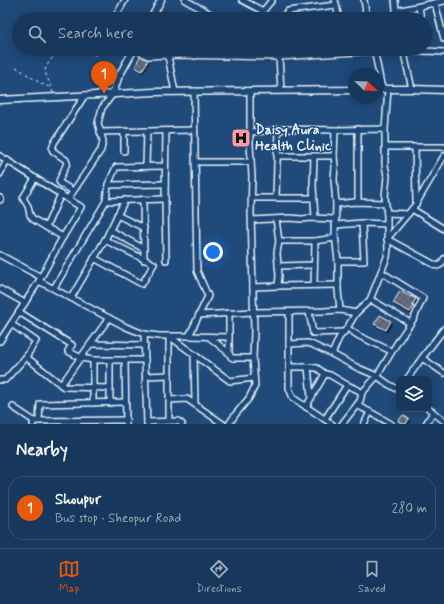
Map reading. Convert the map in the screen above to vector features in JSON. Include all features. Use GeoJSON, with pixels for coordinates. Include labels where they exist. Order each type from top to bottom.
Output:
{"type":"FeatureCollection","features":[{"type":"Feature","properties":{"kind":"street"},"geometry":{"type":"LineString","coordinates":[[118,12],[125,0]]}},
{"type":"Feature","properties":{"kind":"street"},"geometry":{"type":"LineString","coordinates":[[154,12],[161,0]]}},
{"type":"Feature","properties":{"kind":"street"},"geometry":{"type":"LineString","coordinates":[[186,0],[207,12]]}},
{"type":"Feature","properties":{"kind":"street"},"geometry":{"type":"LineString","coordinates":[[242,0],[263,11],[272,0]]}},
{"type":"Feature","properties":{"kind":"street"},"geometry":{"type":"LineString","coordinates":[[364,0],[367,12]]}},
{"type":"Feature","properties":{"kind":"street"},"geometry":{"type":"LineString","coordinates":[[395,0],[396,11],[444,2]]}},
{"type":"Feature","properties":{"kind":"street"},"geometry":{"type":"LineString","coordinates":[[288,12],[336,2],[338,12]]}},
{"type":"Feature","properties":{"kind":"street"},"geometry":{"type":"LineString","coordinates":[[435,3],[444,39]]}},
{"type":"Feature","properties":{"kind":"street"},"geometry":{"type":"LineString","coordinates":[[419,7],[420,12]]}},
{"type":"Feature","properties":{"kind":"street"},"geometry":{"type":"LineString","coordinates":[[432,50],[444,52]]}},
{"type":"Feature","properties":{"kind":"street"},"geometry":{"type":"LineString","coordinates":[[68,199],[101,150],[103,141],[98,123],[102,108],[112,94],[118,78],[130,56]]}},
{"type":"Feature","properties":{"kind":"street"},"geometry":{"type":"LineString","coordinates":[[148,56],[279,56],[281,90]]}},
{"type":"Feature","properties":{"kind":"street"},"geometry":{"type":"LineString","coordinates":[[168,56],[175,92]]}},
{"type":"Feature","properties":{"kind":"street"},"geometry":{"type":"LineString","coordinates":[[375,56],[378,68]]}},
{"type":"Feature","properties":{"kind":"street"},"geometry":{"type":"LineString","coordinates":[[405,56],[412,89]]}},
{"type":"Feature","properties":{"kind":"street"},"geometry":{"type":"LineString","coordinates":[[384,89],[444,90]]}},
{"type":"Feature","properties":{"kind":"street"},"geometry":{"type":"LineString","coordinates":[[0,100],[194,91],[348,90]]}},
{"type":"Feature","properties":{"kind":"street"},"geometry":{"type":"LineString","coordinates":[[189,336],[208,296],[197,271],[194,91]]}},
{"type":"Feature","properties":{"kind":"street"},"geometry":{"type":"LineString","coordinates":[[229,424],[249,398],[255,386],[253,358],[250,91]]}},
{"type":"Feature","properties":{"kind":"street"},"geometry":{"type":"LineString","coordinates":[[73,191],[59,181],[67,163],[66,160],[52,149],[85,96]]}},
{"type":"Feature","properties":{"kind":"street"},"geometry":{"type":"LineString","coordinates":[[332,354],[339,338],[346,330],[356,313],[370,300],[387,257],[387,213],[385,197],[387,176],[385,165],[386,147],[384,104]]}},
{"type":"Feature","properties":{"kind":"street"},"geometry":{"type":"LineString","coordinates":[[358,129],[358,202]]}},
{"type":"Feature","properties":{"kind":"street"},"geometry":{"type":"LineString","coordinates":[[250,132],[278,130],[385,129]]}},
{"type":"Feature","properties":{"kind":"street"},"geometry":{"type":"LineString","coordinates":[[100,132],[194,130]]}},
{"type":"Feature","properties":{"kind":"street"},"geometry":{"type":"LineString","coordinates":[[276,197],[278,130]]}},
{"type":"Feature","properties":{"kind":"street"},"geometry":{"type":"LineString","coordinates":[[335,130],[335,238],[338,261],[340,310]]}},
{"type":"Feature","properties":{"kind":"street"},"geometry":{"type":"LineString","coordinates":[[124,131],[124,151]]}},
{"type":"Feature","properties":{"kind":"street"},"geometry":{"type":"LineString","coordinates":[[146,131],[146,166]]}},
{"type":"Feature","properties":{"kind":"street"},"geometry":{"type":"LineString","coordinates":[[166,131],[166,260]]}},
{"type":"Feature","properties":{"kind":"street"},"geometry":{"type":"LineString","coordinates":[[386,147],[444,147]]}},
{"type":"Feature","properties":{"kind":"street"},"geometry":{"type":"LineString","coordinates":[[415,148],[416,204]]}},
{"type":"Feature","properties":{"kind":"street"},"geometry":{"type":"LineString","coordinates":[[0,156],[81,207],[40,279],[0,341]]}},
{"type":"Feature","properties":{"kind":"street"},"geometry":{"type":"LineString","coordinates":[[278,156],[334,156]]}},
{"type":"Feature","properties":{"kind":"street"},"geometry":{"type":"LineString","coordinates":[[314,156],[313,198],[315,218]]}},
{"type":"Feature","properties":{"kind":"street"},"geometry":{"type":"LineString","coordinates":[[387,238],[416,204],[444,156]]}},
{"type":"Feature","properties":{"kind":"street"},"geometry":{"type":"LineString","coordinates":[[0,174],[7,160]]}},
{"type":"Feature","properties":{"kind":"street"},"geometry":{"type":"LineString","coordinates":[[195,162],[251,162]]}},
{"type":"Feature","properties":{"kind":"street"},"geometry":{"type":"LineString","coordinates":[[54,288],[106,201],[108,185],[116,167],[165,166]]}},
{"type":"Feature","properties":{"kind":"street"},"geometry":{"type":"LineString","coordinates":[[35,178],[23,198],[28,206],[30,215],[63,237]]}},
{"type":"Feature","properties":{"kind":"street"},"geometry":{"type":"LineString","coordinates":[[108,185],[165,184]]}},
{"type":"Feature","properties":{"kind":"street"},"geometry":{"type":"LineString","coordinates":[[46,227],[61,194]]}},
{"type":"Feature","properties":{"kind":"street"},"geometry":{"type":"LineString","coordinates":[[252,198],[313,198]]}},
{"type":"Feature","properties":{"kind":"street"},"geometry":{"type":"LineString","coordinates":[[143,199],[144,260]]}},
{"type":"Feature","properties":{"kind":"street"},"geometry":{"type":"LineString","coordinates":[[106,201],[165,199]]}},
{"type":"Feature","properties":{"kind":"street"},"geometry":{"type":"LineString","coordinates":[[71,298],[105,240],[125,200]]}},
{"type":"Feature","properties":{"kind":"street"},"geometry":{"type":"LineString","coordinates":[[336,204],[358,202],[386,203]]}},
{"type":"Feature","properties":{"kind":"street"},"geometry":{"type":"LineString","coordinates":[[412,209],[444,229]]}},
{"type":"Feature","properties":{"kind":"street"},"geometry":{"type":"LineString","coordinates":[[387,213],[408,214]]}},
{"type":"Feature","properties":{"kind":"street"},"geometry":{"type":"LineString","coordinates":[[117,215],[144,228]]}},
{"type":"Feature","properties":{"kind":"street"},"geometry":{"type":"LineString","coordinates":[[252,220],[290,218],[335,219]]}},
{"type":"Feature","properties":{"kind":"street"},"geometry":{"type":"LineString","coordinates":[[276,219],[279,241],[277,252],[279,275],[278,286]]}},
{"type":"Feature","properties":{"kind":"street"},"geometry":{"type":"LineString","coordinates":[[335,225],[362,223],[387,224]]}},
{"type":"Feature","properties":{"kind":"street"},"geometry":{"type":"LineString","coordinates":[[338,261],[364,261],[362,223]]}},
{"type":"Feature","properties":{"kind":"street"},"geometry":{"type":"LineString","coordinates":[[110,230],[144,248]]}},
{"type":"Feature","properties":{"kind":"street"},"geometry":{"type":"LineString","coordinates":[[279,241],[315,241],[335,238]]}},
{"type":"Feature","properties":{"kind":"street"},"geometry":{"type":"LineString","coordinates":[[387,238],[437,266],[439,266],[444,259]]}},
{"type":"Feature","properties":{"kind":"street"},"geometry":{"type":"LineString","coordinates":[[94,258],[142,284],[154,264],[105,240]]}},
{"type":"Feature","properties":{"kind":"street"},"geometry":{"type":"LineString","coordinates":[[314,285],[315,241]]}},
{"type":"Feature","properties":{"kind":"street"},"geometry":{"type":"LineString","coordinates":[[0,255],[84,306],[126,327],[144,334],[159,336],[229,337]]}},
{"type":"Feature","properties":{"kind":"street"},"geometry":{"type":"LineString","coordinates":[[278,266],[314,265]]}},
{"type":"Feature","properties":{"kind":"street"},"geometry":{"type":"LineString","coordinates":[[342,424],[360,401],[362,393],[377,376],[414,318],[423,298],[381,272]]}},
{"type":"Feature","properties":{"kind":"street"},"geometry":{"type":"LineString","coordinates":[[252,287],[338,285]]}},
{"type":"Feature","properties":{"kind":"street"},"geometry":{"type":"LineString","coordinates":[[0,290],[25,303]]}},
{"type":"Feature","properties":{"kind":"street"},"geometry":{"type":"LineString","coordinates":[[370,300],[376,302],[410,323]]}},
{"type":"Feature","properties":{"kind":"street"},"geometry":{"type":"LineString","coordinates":[[199,315],[340,310],[356,313]]}},
{"type":"Feature","properties":{"kind":"street"},"geometry":{"type":"LineString","coordinates":[[19,312],[72,345],[68,351],[81,358],[93,360],[145,360]]}},
{"type":"Feature","properties":{"kind":"street"},"geometry":{"type":"LineString","coordinates":[[289,312],[289,388],[293,398],[332,424]]}},
{"type":"Feature","properties":{"kind":"street"},"geometry":{"type":"LineString","coordinates":[[309,312],[313,333],[346,330],[392,351]]}},
{"type":"Feature","properties":{"kind":"street"},"geometry":{"type":"LineString","coordinates":[[229,313],[229,353]]}},
{"type":"Feature","properties":{"kind":"street"},"geometry":{"type":"LineString","coordinates":[[62,386],[109,318]]}},
{"type":"Feature","properties":{"kind":"street"},"geometry":{"type":"LineString","coordinates":[[0,380],[5,380],[26,357],[36,341],[11,324]]}},
{"type":"Feature","properties":{"kind":"street"},"geometry":{"type":"LineString","coordinates":[[409,376],[444,329]]}},
{"type":"Feature","properties":{"kind":"street"},"geometry":{"type":"LineString","coordinates":[[144,334],[147,423],[178,421],[182,424]]}},
{"type":"Feature","properties":{"kind":"street"},"geometry":{"type":"LineString","coordinates":[[169,336],[230,381],[254,378]]}},
{"type":"Feature","properties":{"kind":"street"},"geometry":{"type":"LineString","coordinates":[[169,336],[169,421]]}},
{"type":"Feature","properties":{"kind":"street"},"geometry":{"type":"LineString","coordinates":[[209,337],[229,353],[230,357],[253,358]]}},
{"type":"Feature","properties":{"kind":"street"},"geometry":{"type":"LineString","coordinates":[[289,344],[307,343],[377,376],[396,388]]}},
{"type":"Feature","properties":{"kind":"street"},"geometry":{"type":"LineString","coordinates":[[91,344],[145,344]]}},
{"type":"Feature","properties":{"kind":"street"},"geometry":{"type":"LineString","coordinates":[[194,355],[195,404]]}},
{"type":"Feature","properties":{"kind":"street"},"geometry":{"type":"LineString","coordinates":[[26,357],[62,386],[110,388]]}},
{"type":"Feature","properties":{"kind":"street"},"geometry":{"type":"LineString","coordinates":[[422,358],[444,373]]}},
{"type":"Feature","properties":{"kind":"street"},"geometry":{"type":"LineString","coordinates":[[93,360],[93,403]]}},
{"type":"Feature","properties":{"kind":"street"},"geometry":{"type":"LineString","coordinates":[[110,360],[110,403]]}},
{"type":"Feature","properties":{"kind":"street"},"geometry":{"type":"LineString","coordinates":[[13,407],[35,422],[126,422],[126,361]]}},
{"type":"Feature","properties":{"kind":"street"},"geometry":{"type":"LineString","coordinates":[[288,367],[317,368],[362,393]]}},
{"type":"Feature","properties":{"kind":"street"},"geometry":{"type":"LineString","coordinates":[[308,367],[311,398]]}},
{"type":"Feature","properties":{"kind":"street"},"geometry":{"type":"LineString","coordinates":[[306,407],[326,374]]}},
{"type":"Feature","properties":{"kind":"street"},"geometry":{"type":"LineString","coordinates":[[146,376],[169,375]]}},
{"type":"Feature","properties":{"kind":"street"},"geometry":{"type":"LineString","coordinates":[[325,419],[346,385]]}},
{"type":"Feature","properties":{"kind":"street"},"geometry":{"type":"LineString","coordinates":[[169,400],[187,399],[223,424]]}},
{"type":"Feature","properties":{"kind":"street"},"geometry":{"type":"LineString","coordinates":[[35,422],[40,404],[126,402]]}},
{"type":"Feature","properties":{"kind":"street"},"geometry":{"type":"LineString","coordinates":[[357,405],[391,424]]}},
{"type":"Feature","properties":{"kind":"street"},"geometry":{"type":"LineString","coordinates":[[364,424],[370,412]]}},
{"type":"Feature","properties":{"kind":"street"},"geometry":{"type":"LineString","coordinates":[[426,424],[431,412]]}},
{"type":"Feature","properties":{"kind":"street"},"geometry":{"type":"LineString","coordinates":[[432,412],[444,421]]}},
{"type":"Feature","properties":{"kind":"path"},"geometry":{"type":"LineString","coordinates":[[53,56],[46,70],[47,78],[52,88],[54,97]]}},
{"type":"Feature","properties":{"kind":"path"},"geometry":{"type":"LineString","coordinates":[[16,67],[40,83],[52,88]]}},
{"type":"Feature","properties":{"kind":"building"},"geometry":{"type":"Polygon","coordinates":[[[140,56],[148,60],[142,71],[135,67],[140,56]]]}},
{"type":"Feature","properties":{"kind":"building"},"geometry":{"type":"Polygon","coordinates":[[[236,135],[246,135],[246,141],[236,141],[236,135]]]}},
{"type":"Feature","properties":{"kind":"building"},"geometry":{"type":"Polygon","coordinates":[[[400,291],[416,299],[410,312],[393,303],[400,291]]]}},
{"type":"Feature","properties":{"kind":"building"},"geometry":{"type":"Polygon","coordinates":[[[380,315],[391,321],[386,330],[374,324],[380,315]]]}},
{"type":"Feature","properties":{"kind":"building"},"geometry":{"type":"Polygon","coordinates":[[[403,415],[409,419],[406,424],[398,421],[403,415]]]}},
{"type":"Feature","properties":{"kind":"place","name":"Shoupur"},"geometry":{"type":"Point","coordinates":[104,94]}},
{"type":"Feature","properties":{"kind":"place","name":"Daisy Aura Health Clinic"},"geometry":{"type":"Point","coordinates":[241,138]}}]}
